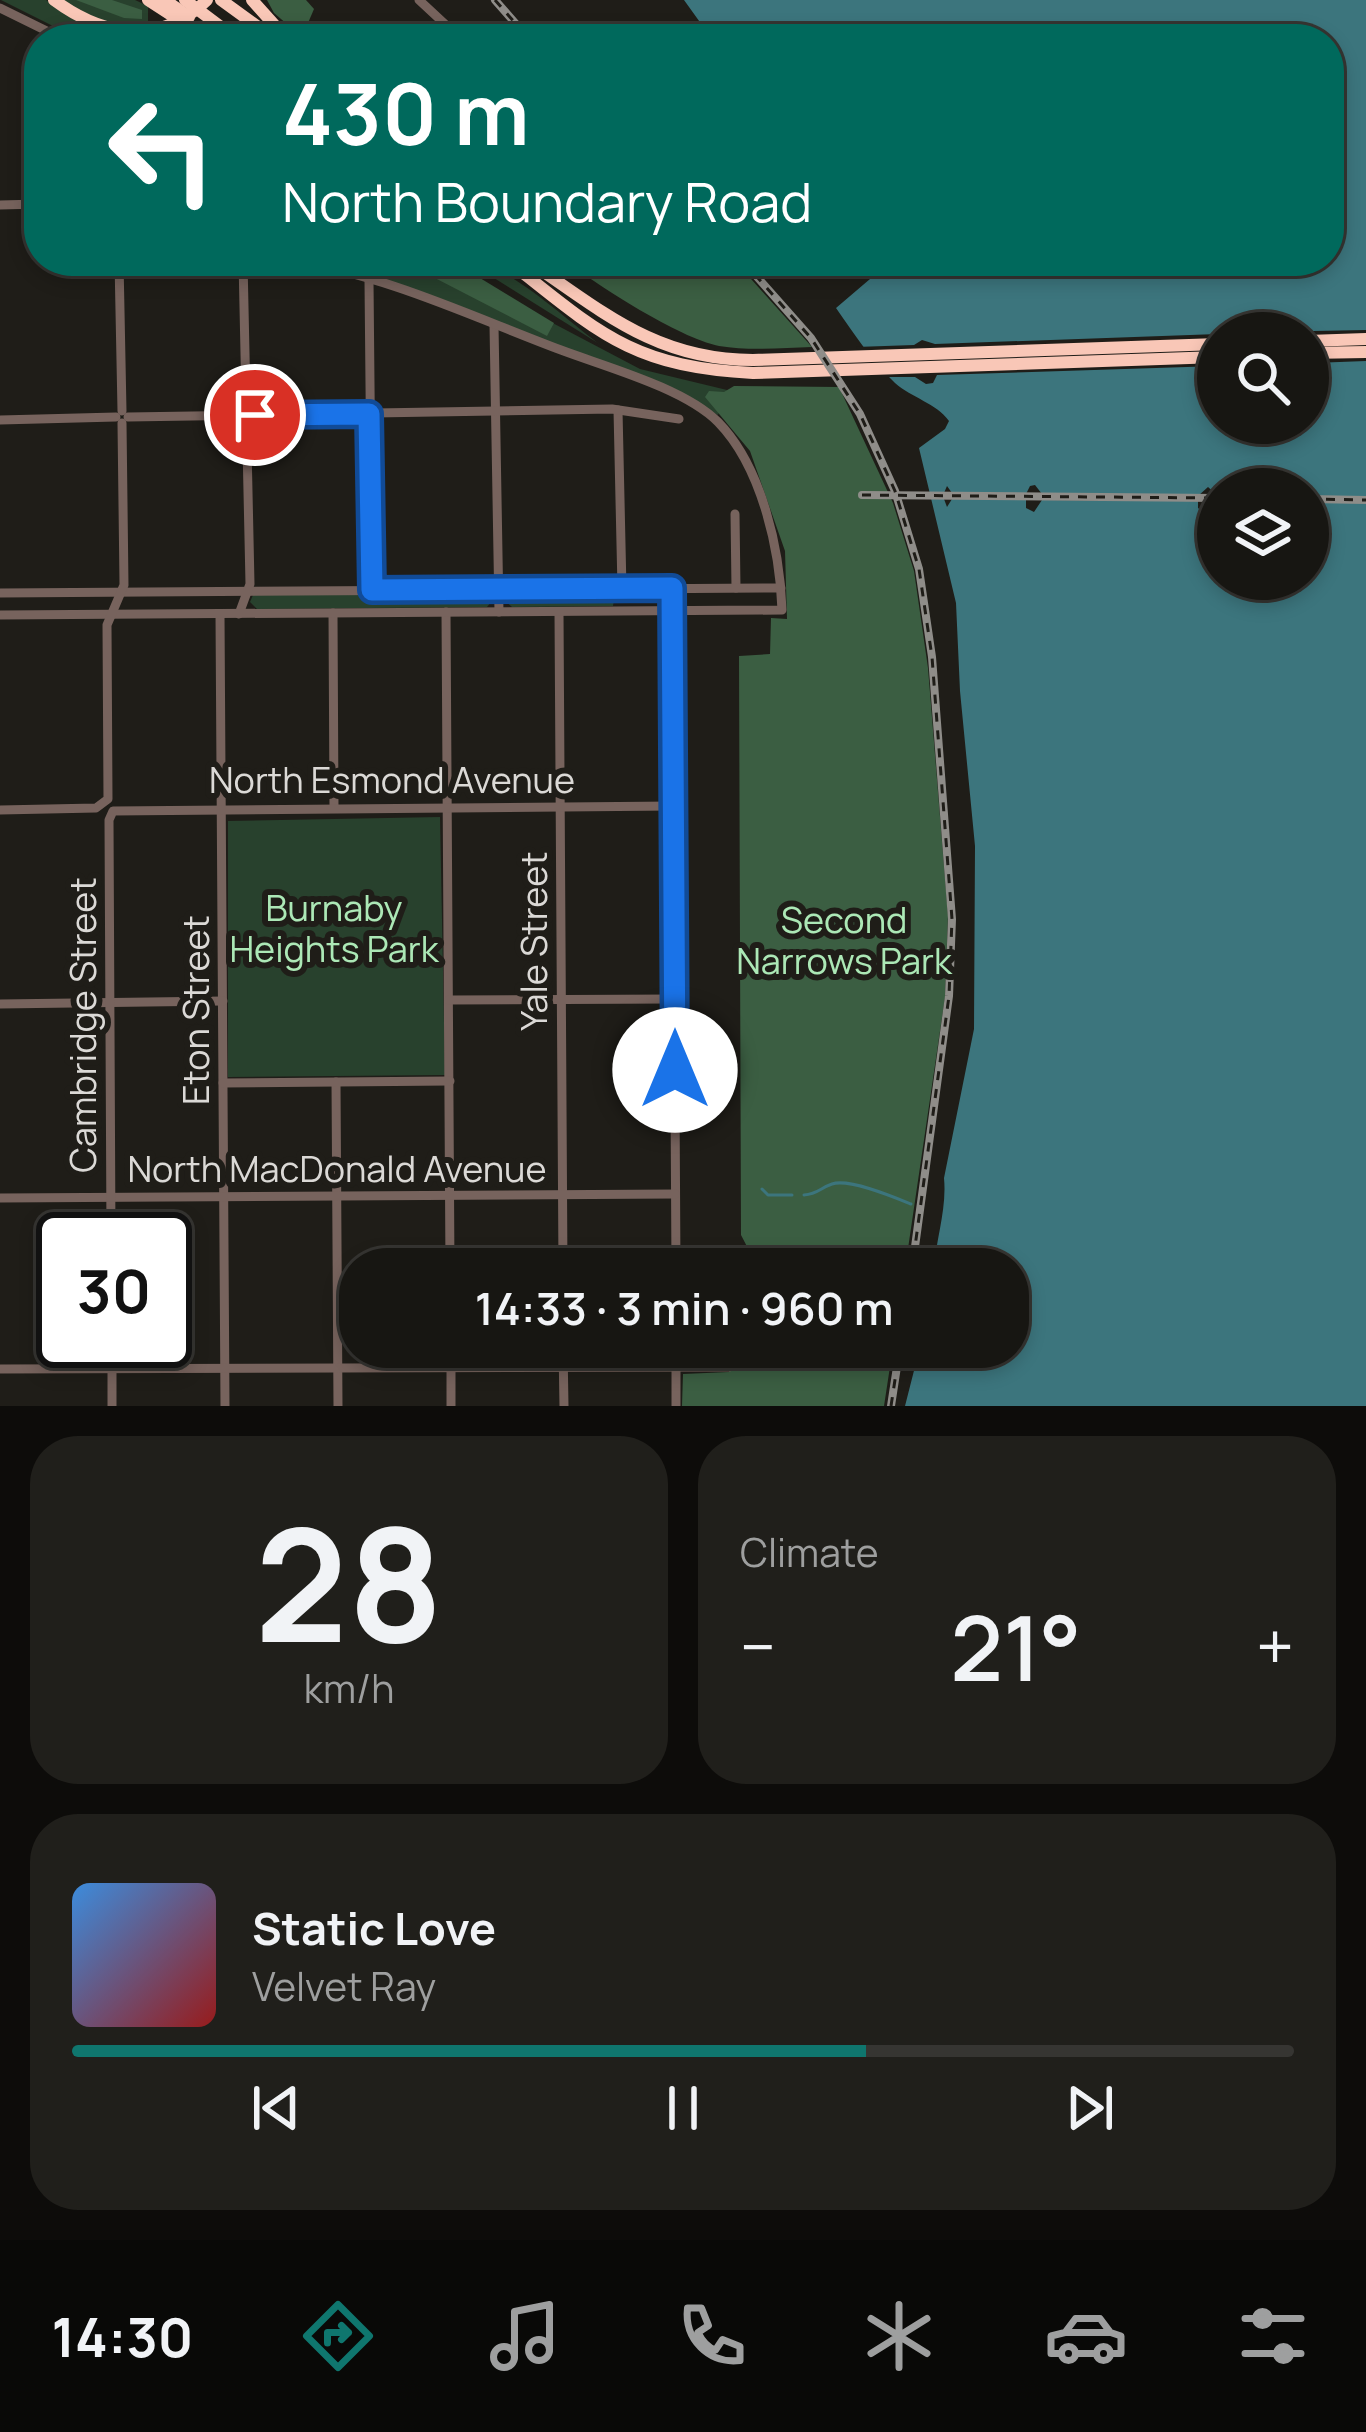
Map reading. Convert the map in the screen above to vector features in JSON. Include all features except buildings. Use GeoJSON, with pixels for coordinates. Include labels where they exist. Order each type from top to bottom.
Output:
{"type":"FeatureCollection","features":[{"type":"Feature","properties":{"kind":"highway"},"geometry":{"type":"LineString","coordinates":[[54,0],[95,24]]}},
{"type":"Feature","properties":{"kind":"highway"},"geometry":{"type":"LineString","coordinates":[[173,24],[207,0]]}},
{"type":"Feature","properties":{"kind":"highway"},"geometry":{"type":"LineString","coordinates":[[221,0],[253,24]]}},
{"type":"Feature","properties":{"kind":"highway"},"geometry":{"type":"LineString","coordinates":[[252,0],[274,24]]}},
{"type":"Feature","properties":{"kind":"highway"},"geometry":{"type":"LineString","coordinates":[[165,2],[197,24]]}},
{"type":"Feature","properties":{"kind":"highway"},"geometry":{"type":"LineString","coordinates":[[518,276],[624,346],[661,362],[733,366],[1197,357]]}},
{"type":"Feature","properties":{"kind":"highway"},"geometry":{"type":"LineString","coordinates":[[527,276],[583,320]]}},
{"type":"Feature","properties":{"kind":"highway"},"geometry":{"type":"LineString","coordinates":[[550,276],[647,340],[733,366],[1197,345]]}},
{"type":"Feature","properties":{"kind":"highway"},"geometry":{"type":"LineString","coordinates":[[560,276],[592,304]]}},
{"type":"Feature","properties":{"kind":"highway"},"geometry":{"type":"LineString","coordinates":[[1329,340],[1366,339]]}},
{"type":"Feature","properties":{"kind":"highway"},"geometry":{"type":"LineString","coordinates":[[1329,353],[1366,352]]}},
{"type":"Feature","properties":{"kind":"street"},"geometry":{"type":"LineString","coordinates":[[419,0],[445,24]]}},
{"type":"Feature","properties":{"kind":"street"},"geometry":{"type":"LineString","coordinates":[[0,8],[33,24]]}},
{"type":"Feature","properties":{"kind":"street","name":"Cambridge Street"},"geometry":{"type":"LineString","coordinates":[[111,1212],[107,625],[124,585],[119,276]]}},
{"type":"Feature","properties":{"kind":"street"},"geometry":{"type":"LineString","coordinates":[[239,614],[247,591],[243,276]]}},
{"type":"Feature","properties":{"kind":"street"},"geometry":{"type":"LineString","coordinates":[[0,615],[782,610],[768,523],[754,482],[731,438],[714,418],[669,393],[433,299],[350,276]]}},
{"type":"Feature","properties":{"kind":"street"},"geometry":{"type":"LineString","coordinates":[[369,281],[372,590]]}},
{"type":"Feature","properties":{"kind":"street"},"geometry":{"type":"LineString","coordinates":[[494,325],[499,612]]}},
{"type":"Feature","properties":{"kind":"street"},"geometry":{"type":"LineString","coordinates":[[0,420],[618,410],[679,419]]}},
{"type":"Feature","properties":{"kind":"street"},"geometry":{"type":"LineString","coordinates":[[618,410],[622,589]]}},
{"type":"Feature","properties":{"kind":"street"},"geometry":{"type":"LineString","coordinates":[[735,514],[736,588]]}},
{"type":"Feature","properties":{"kind":"street"},"geometry":{"type":"LineString","coordinates":[[672,588],[676,1248]]}},
{"type":"Feature","properties":{"kind":"street"},"geometry":{"type":"LineString","coordinates":[[0,593],[781,588]]}},
{"type":"Feature","properties":{"kind":"street","name":"Yale Street"},"geometry":{"type":"LineString","coordinates":[[560,612],[563,1248]]}},
{"type":"Feature","properties":{"kind":"street"},"geometry":{"type":"LineString","coordinates":[[333,613],[334,808]]}},
{"type":"Feature","properties":{"kind":"street"},"geometry":{"type":"LineString","coordinates":[[446,613],[450,1248]]}},
{"type":"Feature","properties":{"kind":"street","name":"Eton Street"},"geometry":{"type":"LineString","coordinates":[[220,614],[225,1406]]}},
{"type":"Feature","properties":{"kind":"street","name":"North Esmond Avenue"},"geometry":{"type":"LineString","coordinates":[[0,811],[673,806]]}},
{"type":"Feature","properties":{"kind":"street"},"geometry":{"type":"LineString","coordinates":[[449,1000],[674,1000]]}},
{"type":"Feature","properties":{"kind":"street"},"geometry":{"type":"LineString","coordinates":[[0,1004],[223,1001]]}},
{"type":"Feature","properties":{"kind":"street"},"geometry":{"type":"LineString","coordinates":[[223,1083],[450,1081]]}},
{"type":"Feature","properties":{"kind":"street"},"geometry":{"type":"LineString","coordinates":[[336,1082],[338,1406]]}},
{"type":"Feature","properties":{"kind":"street","name":"North MacDonald Avenue"},"geometry":{"type":"LineString","coordinates":[[0,1198],[675,1194]]}},
{"type":"Feature","properties":{"kind":"street"},"geometry":{"type":"LineString","coordinates":[[0,1370],[451,1368],[451,1406]]}},
{"type":"Feature","properties":{"kind":"street"},"geometry":{"type":"LineString","coordinates":[[564,1368],[564,1406]]}},
{"type":"Feature","properties":{"kind":"street"},"geometry":{"type":"LineString","coordinates":[[676,1368],[676,1406]]}},
{"type":"Feature","properties":{"kind":"street"},"geometry":{"type":"LineString","coordinates":[[111,1369],[112,1406]]}},
{"type":"Feature","properties":{"kind":"green space"},"geometry":{"type":"Polygon","coordinates":[[[1,0],[46,0],[86,24],[49,24],[1,0]]]}},
{"type":"Feature","properties":{"kind":"green space"},"geometry":{"type":"Polygon","coordinates":[[[62,0],[135,0],[148,6],[148,24],[98,22],[62,0]]]}},
{"type":"Feature","properties":{"kind":"green space"},"geometry":{"type":"Polygon","coordinates":[[[76,0],[112,0],[142,10],[142,19],[124,18],[76,0]]]}},
{"type":"Feature","properties":{"kind":"green space"},"geometry":{"type":"Polygon","coordinates":[[[267,0],[306,0],[314,9],[308,24],[287,24],[267,0]]]}},
{"type":"Feature","properties":{"kind":"green space"},"geometry":{"type":"Polygon","coordinates":[[[358,276],[463,276],[640,369],[727,390],[718,415],[658,383],[358,276]]]}},
{"type":"Feature","properties":{"kind":"green space"},"geometry":{"type":"Polygon","coordinates":[[[431,276],[477,276],[554,323],[547,336],[431,276]]]}},
{"type":"Feature","properties":{"kind":"green space"},"geometry":{"type":"Polygon","coordinates":[[[491,276],[508,276],[518,282],[601,345],[491,276]]]}},
{"type":"Feature","properties":{"kind":"green space"},"geometry":{"type":"Polygon","coordinates":[[[587,276],[748,276],[812,347],[742,348],[702,341],[587,276]]]}},
{"type":"Feature","properties":{"kind":"green space","name":"Second Narrows Park"},"geometry":{"type":"Polygon","coordinates":[[[734,386],[839,387],[893,503],[914,571],[928,668],[948,916],[945,997],[908,1248],[748,1248],[741,1235],[739,656],[770,654],[771,618],[787,619],[785,551],[750,451],[705,397],[709,391],[724,392],[734,386]]]}},
{"type":"Feature","properties":{"kind":"green space"},"geometry":{"type":"Polygon","coordinates":[[[486,593],[491,602],[487,607],[257,609],[250,602],[253,595],[486,593]]]}},
{"type":"Feature","properties":{"kind":"green space"},"geometry":{"type":"Polygon","coordinates":[[[615,593],[613,606],[512,607],[503,599],[506,594],[615,593]]]}},
{"type":"Feature","properties":{"kind":"green space","name":"Burnaby Heights Park"},"geometry":{"type":"Polygon","coordinates":[[[440,817],[445,1075],[228,1077],[228,821],[440,817]]]}},
{"type":"Feature","properties":{"kind":"green space"},"geometry":{"type":"Polygon","coordinates":[[[730,1368],[890,1368],[884,1406],[682,1406],[683,1374],[729,1372],[730,1368]]]}},
{"type":"Feature","properties":{"kind":"water"},"geometry":{"type":"Polygon","coordinates":[[[684,0],[1366,0],[1366,1406],[905,1406],[915,1368],[1029,1368],[1029,1248],[937,1248],[944,1178],[974,1029],[975,846],[956,603],[919,448],[949,421],[895,383],[836,308],[871,276],[1344,276],[1344,24],[701,24],[684,0]]]}},
{"type":"Feature","properties":{"kind":"pier"},"geometry":{"type":"Polygon","coordinates":[[[1366,330],[1366,361],[1329,362],[1329,331],[1366,330]]]}},
{"type":"Feature","properties":{"kind":"pier"},"geometry":{"type":"Polygon","coordinates":[[[1197,335],[1197,367],[937,375],[933,383],[926,384],[915,377],[882,377],[856,347],[914,345],[922,340],[935,344],[1197,335]]]}},
{"type":"Feature","properties":{"kind":"pier"},"geometry":{"type":"Polygon","coordinates":[[[1035,485],[1042,494],[1197,496],[1197,501],[1042,500],[1034,512],[1026,508],[1026,499],[952,499],[947,507],[944,499],[924,498],[923,493],[944,493],[947,486],[952,493],[1026,494],[1035,485]]]}},
{"type":"Feature","properties":{"kind":"waterway"},"geometry":{"type":"LineString","coordinates":[[804,1195],[840,1183],[911,1204]]}},
{"type":"Feature","properties":{"kind":"waterway"},"geometry":{"type":"LineString","coordinates":[[762,1189],[768,1195],[792,1195]]}},
{"type":"Feature","properties":{"kind":"railway"},"geometry":{"type":"LineString","coordinates":[[495,0],[516,24]]}},
{"type":"Feature","properties":{"kind":"railway"},"geometry":{"type":"LineString","coordinates":[[756,276],[811,338],[860,414],[895,491],[919,569],[932,657],[952,919],[949,996],[915,1248]]}},
{"type":"Feature","properties":{"kind":"railway"},"geometry":{"type":"LineString","coordinates":[[862,495],[1197,498]]}},
{"type":"Feature","properties":{"kind":"railway"},"geometry":{"type":"LineString","coordinates":[[1329,499],[1366,500]]}},
{"type":"Feature","properties":{"kind":"railway"},"geometry":{"type":"LineString","coordinates":[[891,1406],[897,1368]]}},
{"type":"Feature","properties":{"kind":"route"},"geometry":{"type":"LineString","coordinates":[[255,415],[369,414],[372,590],[672,588],[675,1070]]}}]}
